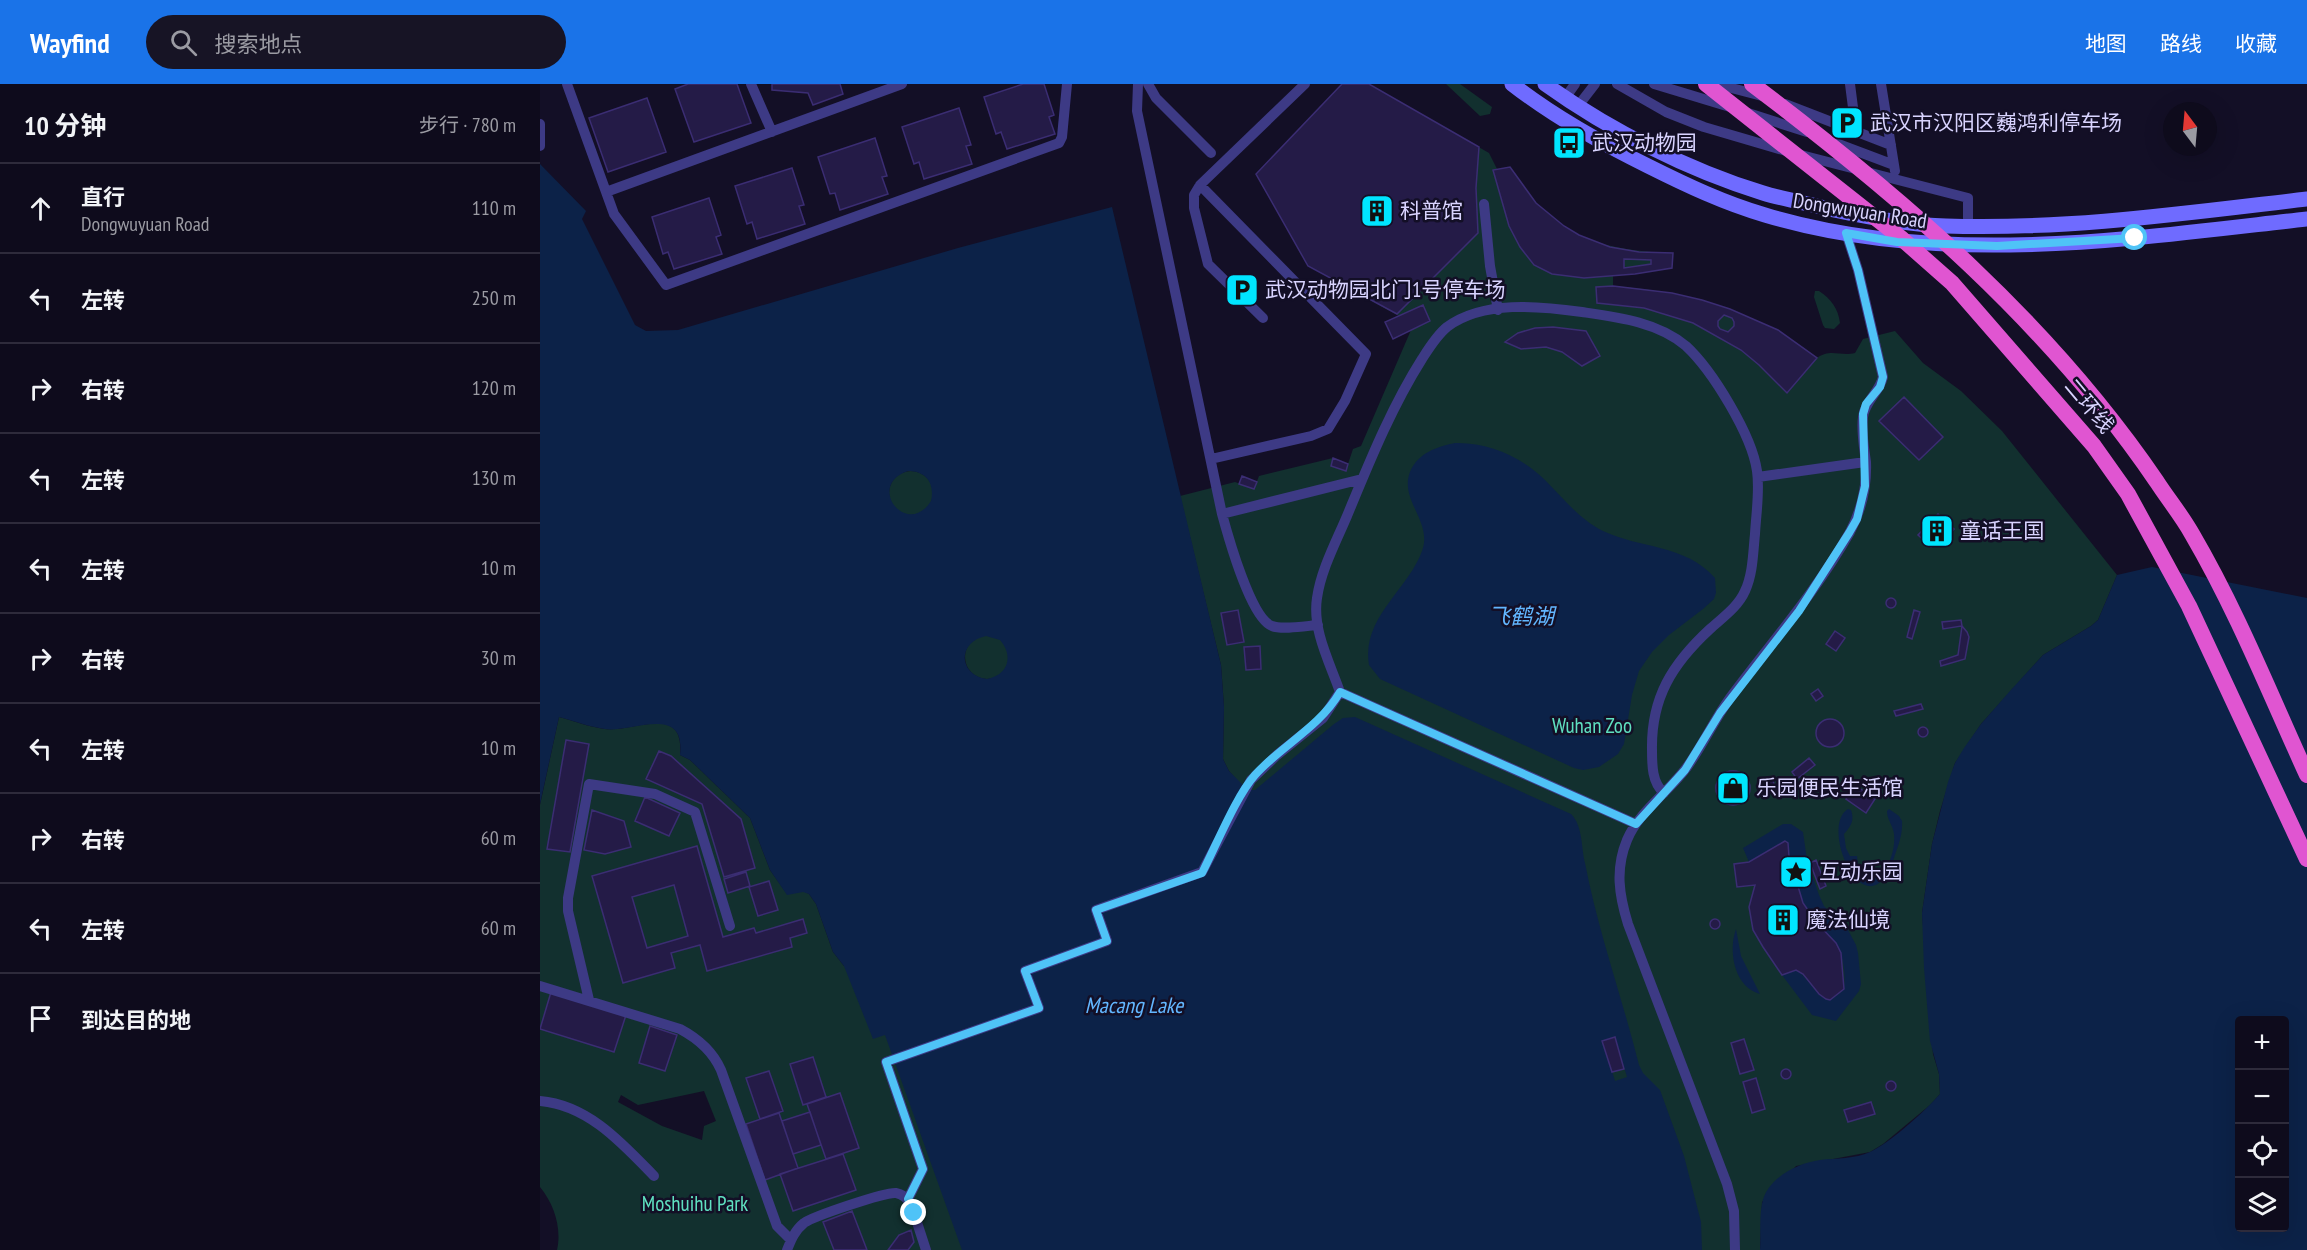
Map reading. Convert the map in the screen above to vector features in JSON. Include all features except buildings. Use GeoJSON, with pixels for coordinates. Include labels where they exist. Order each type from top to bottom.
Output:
{"type":"FeatureCollection","features":[{"type":"Feature","properties":{"kind":"highway","name":"二环线"},"geometry":{"type":"LineString","coordinates":[[1706,84],[1884,224],[1953,283],[2094,446],[2128,494],[2189,606],[2307,859]]}},
{"type":"Feature","properties":{"kind":"highway","name":"二环线"},"geometry":{"type":"LineString","coordinates":[[1752,84],[1804,123],[1940,236],[1988,280],[2053,348],[2094,396],[2192,533],[2225,596],[2307,775]]}},
{"type":"Feature","properties":{"kind":"main road","name":"Dongwuyuan Road"},"geometry":{"type":"LineString","coordinates":[[1512,84],[1600,141],[1705,194],[1766,216],[1897,242],[1997,246],[2135,238],[2307,219]]}},
{"type":"Feature","properties":{"kind":"main road","name":"Dongwuyuan Road"},"geometry":{"type":"LineString","coordinates":[[1545,84],[1571,102],[1634,138],[1725,179],[1763,193],[1889,222],[1968,227],[2074,224],[2307,199]]}},
{"type":"Feature","properties":{"kind":"lane"},"geometry":{"type":"LineString","coordinates":[[567,84],[614,214],[666,285],[1059,143],[1062,137],[1067,84]]}},
{"type":"Feature","properties":{"kind":"lane"},"geometry":{"type":"LineString","coordinates":[[751,84],[772,132]]}},
{"type":"Feature","properties":{"kind":"lane"},"geometry":{"type":"LineString","coordinates":[[1138,84],[1137,111],[1222,514],[1237,567],[1265,622],[1277,627],[1318,626]]}},
{"type":"Feature","properties":{"kind":"lane"},"geometry":{"type":"LineString","coordinates":[[1263,318],[1208,264],[1194,208],[1194,195],[1200,185],[1305,84]]}},
{"type":"Feature","properties":{"kind":"lane"},"geometry":{"type":"LineString","coordinates":[[1571,102],[1575,84]]}},
{"type":"Feature","properties":{"kind":"lane"},"geometry":{"type":"LineString","coordinates":[[1571,102],[1594,84]]}},
{"type":"Feature","properties":{"kind":"lane"},"geometry":{"type":"LineString","coordinates":[[1617,84],[1666,112],[1704,128],[1968,198],[1968,227]]}},
{"type":"Feature","properties":{"kind":"lane"},"geometry":{"type":"LineString","coordinates":[[1654,84],[1800,129],[1894,165]]}},
{"type":"Feature","properties":{"kind":"lane"},"geometry":{"type":"LineString","coordinates":[[1716,84],[1759,95],[1891,145]]}},
{"type":"Feature","properties":{"kind":"lane"},"geometry":{"type":"LineString","coordinates":[[1850,84],[1856,131]]}},
{"type":"Feature","properties":{"kind":"lane"},"geometry":{"type":"LineString","coordinates":[[1881,84],[1897,180]]}},
{"type":"Feature","properties":{"kind":"lane"},"geometry":{"type":"LineString","coordinates":[[606,192],[896,85]]}},
{"type":"Feature","properties":{"kind":"lane"},"geometry":{"type":"LineString","coordinates":[[1148,87],[1211,153]]}},
{"type":"Feature","properties":{"kind":"lane"},"geometry":{"type":"LineString","coordinates":[[540,124],[540,146]]}},
{"type":"Feature","properties":{"kind":"lane"},"geometry":{"type":"LineString","coordinates":[[1200,185],[1366,354],[1345,401],[1328,429],[1311,436],[1211,459]]}},
{"type":"Feature","properties":{"kind":"lane"},"geometry":{"type":"LineString","coordinates":[[1484,204],[1487,245],[1498,310]]}},
{"type":"Feature","properties":{"kind":"lane"},"geometry":{"type":"LineString","coordinates":[[1735,1250],[1734,1210],[1727,1184],[1636,947],[1620,895],[1618,876],[1620,860],[1628,837],[1636,824],[1690,762],[1731,697],[1799,611],[1857,519],[1863,494],[1866,462],[1863,414],[1866,404],[1880,387],[1883,374],[1858,270],[1846,233]]}},
{"type":"Feature","properties":{"kind":"lane"},"geometry":{"type":"LineString","coordinates":[[1636,824],[1340,692],[1323,645],[1318,626],[1317,597],[1362,479],[1410,379],[1438,336],[1446,328],[1468,316],[1498,310],[1534,307],[1602,315],[1644,324],[1683,344],[1715,383],[1734,414],[1753,453],[1758,477],[1753,554],[1744,594],[1727,615],[1684,654],[1669,676],[1658,700],[1652,757],[1655,782],[1664,793]]}},
{"type":"Feature","properties":{"kind":"lane"},"geometry":{"type":"LineString","coordinates":[[1758,477],[1866,462]]}},
{"type":"Feature","properties":{"kind":"lane"},"geometry":{"type":"LineString","coordinates":[[1222,514],[1362,479]]}},
{"type":"Feature","properties":{"kind":"lane"},"geometry":{"type":"LineString","coordinates":[[908,1199],[923,1169],[886,1062],[1039,1008],[1025,971],[1107,941],[1096,910],[1202,873],[1246,787],[1255,775],[1323,718],[1340,692]]}},
{"type":"Feature","properties":{"kind":"lane"},"geometry":{"type":"LineString","coordinates":[[590,1000],[568,911],[568,898],[589,784],[655,794],[695,812],[730,926]]}},
{"type":"Feature","properties":{"kind":"lane"},"geometry":{"type":"LineString","coordinates":[[540,986],[680,1029],[697,1040],[712,1055],[721,1070],[777,1226],[789,1245],[802,1225],[813,1218],[890,1194],[900,1194],[908,1199],[926,1250]]}},
{"type":"Feature","properties":{"kind":"lane"},"geometry":{"type":"LineString","coordinates":[[540,1101],[565,1104],[585,1115],[622,1144],[654,1176]]}},
{"type":"Feature","properties":{"kind":"green space","name":"Wuhan Zoo"},"geometry":{"type":"Polygon","coordinates":[[[1369,84],[1489,153],[1497,169],[1510,167],[1525,190],[1542,208],[1559,223],[1578,234],[1599,243],[1621,248],[1673,253],[1672,268],[1613,276],[1613,286],[1669,293],[1721,306],[1770,327],[1817,358],[1831,353],[1855,353],[1863,339],[1895,331],[1923,363],[1961,391],[2002,431],[2117,575],[2098,620],[2043,655],[1981,724],[1955,763],[1932,844],[1922,913],[1933,1054],[1939,1074],[1940,1094],[1883,1144],[1870,1152],[1796,1166],[1762,1202],[1760,1250],[557,1250],[556,1217],[540,1187],[540,805],[559,717],[605,729],[655,724],[666,725],[674,729],[679,739],[680,755],[690,760],[750,818],[770,870],[787,894],[803,891],[809,894],[816,904],[833,952],[844,966],[1238,781],[1229,771],[1223,759],[1224,707],[1221,665],[1180,496],[1235,482],[1254,489],[1259,476],[1333,458],[1348,464],[1353,449],[1361,446],[1411,330],[1430,321],[1423,305],[1399,316],[1308,266],[1369,84]],[[704,1091],[638,1105],[621,1095],[618,1102],[662,1126],[702,1140],[704,1126],[716,1121],[704,1091]]]}},
{"type":"Feature","properties":{"kind":"green space"},"geometry":{"type":"Polygon","coordinates":[[[1446,84],[1460,84],[1492,107],[1490,114],[1480,116],[1446,84]]]}},
{"type":"Feature","properties":{"kind":"green space"},"geometry":{"type":"Polygon","coordinates":[[[1815,291],[1823,294],[1836,308],[1840,323],[1834,329],[1825,328],[1823,325],[1814,297],[1815,291]]]}},
{"type":"Feature","properties":{"kind":"green space"},"geometry":{"type":"Polygon","coordinates":[[[911,471],[926,478],[933,493],[926,508],[911,515],[896,508],[889,493],[896,478],[911,471]]]}},
{"type":"Feature","properties":{"kind":"green space"},"geometry":{"type":"Polygon","coordinates":[[[987,635],[1002,642],[1009,657],[1002,672],[987,679],[972,672],[965,657],[972,642],[987,635]]]}},
{"type":"Feature","properties":{"kind":"water","name":"Macang Lake"},"geometry":{"type":"Polygon","coordinates":[[[540,164],[586,211],[582,219],[635,325],[646,331],[678,330],[958,248],[1112,207],[1221,665],[1224,707],[1223,759],[1229,771],[1248,790],[1255,790],[1334,724],[1343,718],[1355,717],[1571,814],[1580,831],[1597,914],[1639,1065],[1643,1073],[1660,1090],[1684,1156],[1701,1222],[1702,1250],[962,1250],[885,1035],[873,1039],[844,966],[833,952],[816,904],[809,894],[803,892],[787,895],[770,870],[750,818],[690,760],[680,755],[680,739],[674,730],[666,725],[654,724],[605,729],[559,717],[540,804],[540,164]],[[908,471],[896,478],[890,487],[890,497],[894,506],[902,512],[911,514],[921,511],[931,501],[932,489],[928,479],[920,473],[908,471]],[[986,636],[977,639],[966,651],[966,665],[977,676],[987,679],[994,677],[1007,664],[1007,652],[1000,640],[986,636]],[[1615,1037],[1603,1041],[1615,1081],[1627,1077],[1615,1037]]]}},
{"type":"Feature","properties":{"kind":"water","name":"飞鹤湖"},"geometry":{"type":"Polygon","coordinates":[[[1455,443],[1480,445],[1504,452],[1536,472],[1572,508],[1594,526],[1617,537],[1662,548],[1690,559],[1715,578],[1714,599],[1669,635],[1652,652],[1639,671],[1632,695],[1624,744],[1618,754],[1599,767],[1583,770],[1574,768],[1380,679],[1369,665],[1368,648],[1372,633],[1422,551],[1423,530],[1409,492],[1410,472],[1413,465],[1428,452],[1455,443]]]}},
{"type":"Feature","properties":{"kind":"water"},"geometry":{"type":"Polygon","coordinates":[[[2152,567],[2307,598],[2307,1250],[1760,1250],[1762,1204],[1765,1195],[1776,1180],[1793,1169],[1811,1162],[1852,1157],[1878,1148],[1907,1126],[1940,1094],[1939,1074],[1930,1041],[1922,913],[1932,844],[1948,782],[1955,763],[1981,724],[2043,655],[2098,620],[2117,575],[2152,567]]]}},
{"type":"Feature","properties":{"kind":"water"},"geometry":{"type":"Polygon","coordinates":[[[1848,809],[1851,810],[1852,821],[1844,834],[1846,848],[1850,856],[1857,856],[1859,873],[1863,880],[1878,876],[1891,857],[1894,834],[1887,811],[1889,809],[1902,821],[1901,837],[1893,861],[1882,880],[1870,886],[1859,881],[1849,869],[1842,853],[1839,835],[1840,819],[1848,809]]]}},
{"type":"Feature","properties":{"kind":"water"},"geometry":{"type":"Polygon","coordinates":[[[1783,824],[1791,824],[1803,832],[1807,860],[1824,906],[1848,930],[1856,945],[1861,984],[1859,991],[1836,1021],[1812,1015],[1782,975],[1796,970],[1818,993],[1829,999],[1844,989],[1843,960],[1839,950],[1811,916],[1801,898],[1793,874],[1788,842],[1784,842],[1749,862],[1743,848],[1783,824]]]}},
{"type":"Feature","properties":{"kind":"water"},"geometry":{"type":"Polygon","coordinates":[[[1736,929],[1741,956],[1760,994],[1744,984],[1735,967],[1733,947],[1736,929]]]}},
{"type":"Feature","properties":{"kind":"place","name":"武汉市汉阳区巍鸿利停车场"},"geometry":{"type":"Point","coordinates":[1847,123]}},
{"type":"Feature","properties":{"kind":"place","name":"武汉动物园"},"geometry":{"type":"Point","coordinates":[1569,143]}},
{"type":"Feature","properties":{"kind":"place","name":"科普馆"},"geometry":{"type":"Point","coordinates":[1377,211]}},
{"type":"Feature","properties":{"kind":"place","name":"武汉动物园北门1号停车场"},"geometry":{"type":"Point","coordinates":[1242,290]}},
{"type":"Feature","properties":{"kind":"place","name":"童话王国"},"geometry":{"type":"Point","coordinates":[1937,531]}},
{"type":"Feature","properties":{"kind":"place","name":"乐园便民生活馆"},"geometry":{"type":"Point","coordinates":[1733,788]}},
{"type":"Feature","properties":{"kind":"place","name":"互动乐园"},"geometry":{"type":"Point","coordinates":[1796,872]}},
{"type":"Feature","properties":{"kind":"place","name":"魔法仙境"},"geometry":{"type":"Point","coordinates":[1783,920]}},
{"type":"Feature","properties":{"kind":"route"},"geometry":{"type":"LineString","coordinates":[[914,1213],[908,1199],[923,1169],[886,1062],[1039,1008],[1025,971],[1107,941],[1096,910],[1202,873],[1251,780],[1277,755],[1323,718],[1340,692],[1636,824],[1685,770],[1731,697],[1799,611],[1857,519],[1866,474],[1863,414],[1866,404],[1880,387],[1883,377],[1858,270],[1846,233],[1897,242],[1997,246],[2135,238]]}},
{"type":"Feature","properties":{"kind":"park label","name":"Moshuihu Park"},"geometry":{"type":"Point","coordinates":[695,1204]}}]}
